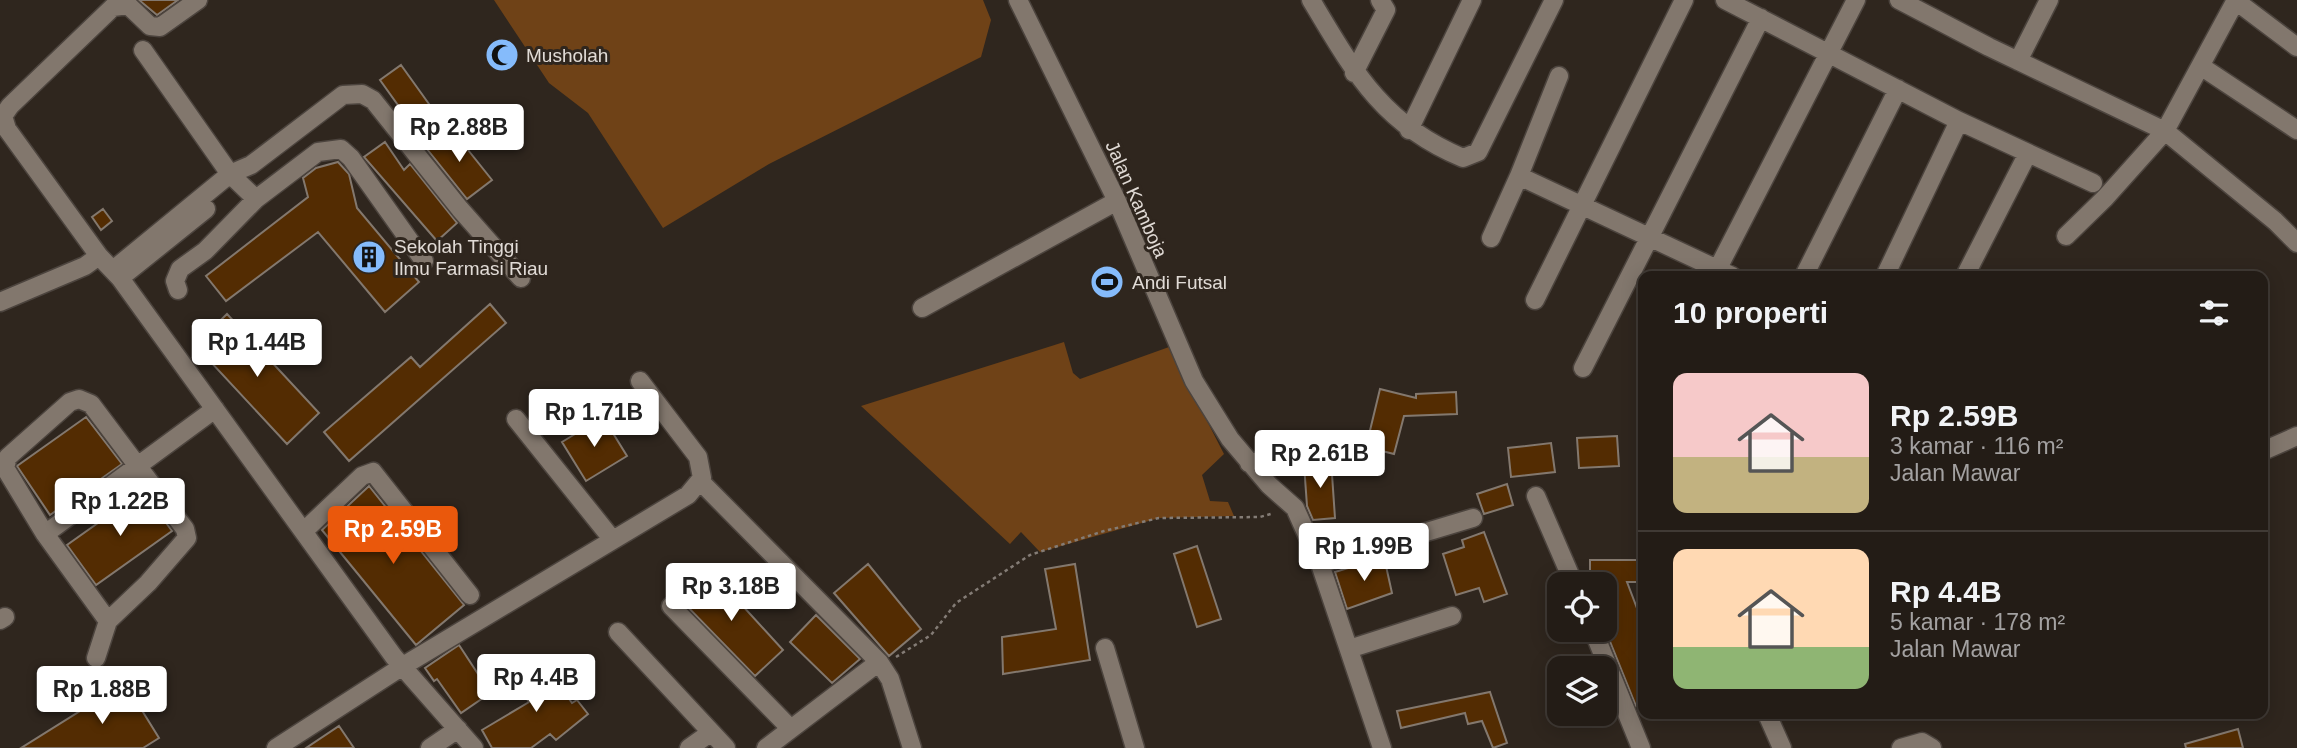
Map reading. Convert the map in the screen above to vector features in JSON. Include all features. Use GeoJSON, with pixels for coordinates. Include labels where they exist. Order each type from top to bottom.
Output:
{"type":"FeatureCollection","features":[{"type":"Feature","properties":{"kind":"street"},"geometry":{"type":"LineString","coordinates":[[198,0],[160,27],[150,26],[128,5],[118,5],[10,106],[3,116],[7,129],[403,666],[474,748]]}},
{"type":"Feature","properties":{"kind":"street","name":"Jalan Kamboja"},"geometry":{"type":"LineString","coordinates":[[1018,0],[1117,201],[1194,381],[1211,413],[1249,463],[1295,508],[1320,564],[1382,748]]}},
{"type":"Feature","properties":{"kind":"street"},"geometry":{"type":"LineString","coordinates":[[1311,0],[1354,73],[1409,130],[1435,146],[1463,158],[1478,152],[1554,0]]}},
{"type":"Feature","properties":{"kind":"street"},"geometry":{"type":"LineString","coordinates":[[1409,130],[1472,0]]}},
{"type":"Feature","properties":{"kind":"street"},"geometry":{"type":"LineString","coordinates":[[1535,300],[1684,0]]}},
{"type":"Feature","properties":{"kind":"street"},"geometry":{"type":"LineString","coordinates":[[1725,0],[1959,121],[2093,183]]}},
{"type":"Feature","properties":{"kind":"street"},"geometry":{"type":"LineString","coordinates":[[1722,271],[1856,0]]}},
{"type":"Feature","properties":{"kind":"street"},"geometry":{"type":"LineString","coordinates":[[1899,0],[2018,61],[2165,131],[2297,243]]}},
{"type":"Feature","properties":{"kind":"street"},"geometry":{"type":"LineString","coordinates":[[2018,61],[2049,0]]}},
{"type":"Feature","properties":{"kind":"street"},"geometry":{"type":"LineString","coordinates":[[2066,236],[2105,198],[2165,131],[2236,0],[2297,47]]}},
{"type":"Feature","properties":{"kind":"street"},"geometry":{"type":"LineString","coordinates":[[1354,73],[1385,3]]}},
{"type":"Feature","properties":{"kind":"street"},"geometry":{"type":"LineString","coordinates":[[1583,368],[1651,239],[1761,18]]}},
{"type":"Feature","properties":{"kind":"street"},"geometry":{"type":"LineString","coordinates":[[143,50],[234,178],[256,199]]}},
{"type":"Feature","properties":{"kind":"street"},"geometry":{"type":"LineString","coordinates":[[2202,67],[2297,130]]}},
{"type":"Feature","properties":{"kind":"street"},"geometry":{"type":"LineString","coordinates":[[1491,238],[1559,76]]}},
{"type":"Feature","properties":{"kind":"street"},"geometry":{"type":"LineString","coordinates":[[1807,271],[1898,89]]}},
{"type":"Feature","properties":{"kind":"street"},"geometry":{"type":"LineString","coordinates":[[116,274],[234,178],[343,95],[362,94],[373,100],[460,209],[521,278]]}},
{"type":"Feature","properties":{"kind":"street"},"geometry":{"type":"LineString","coordinates":[[1887,271],[1959,121]]}},
{"type":"Feature","properties":{"kind":"street"},"geometry":{"type":"LineString","coordinates":[[178,290],[175,281],[180,269],[205,251],[256,199],[318,152],[341,149],[351,158],[424,261]]}},
{"type":"Feature","properties":{"kind":"street"},"geometry":{"type":"LineString","coordinates":[[1968,271],[2028,153]]}},
{"type":"Feature","properties":{"kind":"street"},"geometry":{"type":"LineString","coordinates":[[1519,176],[1582,204],[1715,271]]}},
{"type":"Feature","properties":{"kind":"street"},"geometry":{"type":"LineString","coordinates":[[116,274],[185,226],[234,178]]}},
{"type":"Feature","properties":{"kind":"street"},"geometry":{"type":"LineString","coordinates":[[922,308],[1117,201]]}},
{"type":"Feature","properties":{"kind":"street"},"geometry":{"type":"LineString","coordinates":[[185,226],[205,251]]}},
{"type":"Feature","properties":{"kind":"street"},"geometry":{"type":"LineString","coordinates":[[0,302],[85,265],[99,256]]}},
{"type":"Feature","properties":{"kind":"street"},"geometry":{"type":"LineString","coordinates":[[276,748],[403,666],[688,495],[700,481],[702,469],[698,457],[640,381]]}},
{"type":"Feature","properties":{"kind":"street"},"geometry":{"type":"LineString","coordinates":[[96,658],[108,621],[148,583],[187,538],[185,529],[137,463],[91,404],[79,399],[70,402],[8,457],[5,463],[45,534],[108,621]]}},
{"type":"Feature","properties":{"kind":"street"},"geometry":{"type":"LineString","coordinates":[[45,534],[137,463],[215,409]]}},
{"type":"Feature","properties":{"kind":"street"},"geometry":{"type":"LineString","coordinates":[[516,419],[612,539]]}},
{"type":"Feature","properties":{"kind":"street"},"geometry":{"type":"LineString","coordinates":[[2268,449],[2297,436]]}},
{"type":"Feature","properties":{"kind":"street"},"geometry":{"type":"LineString","coordinates":[[1249,463],[1334,447]]}},
{"type":"Feature","properties":{"kind":"street"},"geometry":{"type":"LineString","coordinates":[[304,531],[362,476],[373,472],[470,595]]}},
{"type":"Feature","properties":{"kind":"street"},"geometry":{"type":"LineString","coordinates":[[700,481],[880,664],[890,679],[912,748]]}},
{"type":"Feature","properties":{"kind":"street"},"geometry":{"type":"LineString","coordinates":[[1535,496],[1569,572]]}},
{"type":"Feature","properties":{"kind":"street"},"geometry":{"type":"LineString","coordinates":[[1320,564],[1473,519]]}},
{"type":"Feature","properties":{"kind":"street"},"geometry":{"type":"LineString","coordinates":[[671,606],[790,728]]}},
{"type":"Feature","properties":{"kind":"street"},"geometry":{"type":"LineString","coordinates":[[1349,649],[1452,617]]}},
{"type":"Feature","properties":{"kind":"street"},"geometry":{"type":"LineString","coordinates":[[618,632],[726,748]]}},
{"type":"Feature","properties":{"kind":"street"},"geometry":{"type":"LineString","coordinates":[[1598,642],[1641,748]]}},
{"type":"Feature","properties":{"kind":"street"},"geometry":{"type":"LineString","coordinates":[[1105,648],[1135,748]]}},
{"type":"Feature","properties":{"kind":"street"},"geometry":{"type":"LineString","coordinates":[[766,748],[880,664]]}},
{"type":"Feature","properties":{"kind":"street"},"geometry":{"type":"LineString","coordinates":[[1769,719],[1782,748]]}},
{"type":"Feature","properties":{"kind":"street"},"geometry":{"type":"LineString","coordinates":[[430,748],[457,729]]}},
{"type":"Feature","properties":{"kind":"street"},"geometry":{"type":"LineString","coordinates":[[689,748],[710,733]]}},
{"type":"Feature","properties":{"kind":"street"},"geometry":{"type":"LineString","coordinates":[[1901,748],[1922,743],[1933,748]]}},
{"type":"Feature","properties":{"kind":"path"},"geometry":{"type":"LineString","coordinates":[[880,664],[931,635],[956,603],[1030,555],[1104,531],[1159,518],[1260,517],[1295,508]]}},
{"type":"Feature","properties":{"kind":"shaded area"},"geometry":{"type":"Polygon","coordinates":[[[494,0],[983,0],[991,20],[981,57],[769,164],[663,228],[588,113],[549,83],[494,0]]]}},
{"type":"Feature","properties":{"kind":"shaded area"},"geometry":{"type":"Polygon","coordinates":[[[1064,342],[1073,373],[1080,379],[1169,347],[1224,454],[1202,475],[1210,501],[1228,502],[1234,516],[1159,518],[1040,552],[1021,532],[1010,544],[861,406],[1064,342]]]}},
{"type":"Feature","properties":{"kind":"building"},"geometry":{"type":"Polygon","coordinates":[[[139,0],[178,0],[157,15],[139,0]]]}},
{"type":"Feature","properties":{"kind":"building"},"geometry":{"type":"Polygon","coordinates":[[[401,65],[434,111],[413,126],[380,80],[401,65]]]}},
{"type":"Feature","properties":{"kind":"building"},"geometry":{"type":"Polygon","coordinates":[[[447,130],[452,130],[492,180],[467,199],[427,149],[447,130]]]}},
{"type":"Feature","properties":{"kind":"building"},"geometry":{"type":"Polygon","coordinates":[[[385,142],[404,170],[410,164],[457,223],[437,241],[364,157],[385,142]]]}},
{"type":"Feature","properties":{"kind":"building"},"geometry":{"type":"Polygon","coordinates":[[[338,162],[349,174],[357,208],[419,282],[385,312],[318,232],[226,301],[206,276],[308,197],[303,178],[316,168],[338,162]]]}},
{"type":"Feature","properties":{"kind":"building"},"geometry":{"type":"Polygon","coordinates":[[[103,209],[112,221],[101,230],[92,217],[103,209]]]}},
{"type":"Feature","properties":{"kind":"building"},"geometry":{"type":"Polygon","coordinates":[[[490,304],[506,323],[349,461],[324,432],[411,357],[420,367],[490,304]]]}},
{"type":"Feature","properties":{"kind":"building"},"geometry":{"type":"Polygon","coordinates":[[[227,314],[319,413],[287,444],[195,345],[227,314]]]}},
{"type":"Feature","properties":{"kind":"building"},"geometry":{"type":"Polygon","coordinates":[[[1380,389],[1416,398],[1416,394],[1456,392],[1457,414],[1404,416],[1394,454],[1366,447],[1380,389]]]}},
{"type":"Feature","properties":{"kind":"building"},"geometry":{"type":"Polygon","coordinates":[[[86,417],[122,464],[50,515],[17,466],[86,417]]]}},
{"type":"Feature","properties":{"kind":"building"},"geometry":{"type":"Polygon","coordinates":[[[603,417],[627,456],[586,481],[562,442],[603,417]]]}},
{"type":"Feature","properties":{"kind":"building"},"geometry":{"type":"Polygon","coordinates":[[[1617,436],[1619,466],[1579,468],[1577,438],[1617,436]]]}},
{"type":"Feature","properties":{"kind":"building"},"geometry":{"type":"Polygon","coordinates":[[[1551,443],[1555,472],[1511,477],[1508,448],[1551,443]]]}},
{"type":"Feature","properties":{"kind":"building"},"geometry":{"type":"Polygon","coordinates":[[[1331,460],[1335,518],[1313,520],[1307,506],[1304,464],[1331,460]]]}},
{"type":"Feature","properties":{"kind":"building"},"geometry":{"type":"Polygon","coordinates":[[[1507,484],[1513,505],[1484,514],[1477,494],[1507,484]]]}},
{"type":"Feature","properties":{"kind":"building"},"geometry":{"type":"Polygon","coordinates":[[[369,486],[464,605],[416,645],[322,530],[369,486]]]}},
{"type":"Feature","properties":{"kind":"building"},"geometry":{"type":"Polygon","coordinates":[[[143,491],[172,531],[96,585],[67,545],[143,491]]]}},
{"type":"Feature","properties":{"kind":"building"},"geometry":{"type":"Polygon","coordinates":[[[1484,532],[1507,594],[1484,602],[1479,588],[1456,595],[1443,554],[1464,547],[1462,540],[1484,532]]]}},
{"type":"Feature","properties":{"kind":"building"},"geometry":{"type":"Polygon","coordinates":[[[1197,546],[1221,619],[1197,627],[1174,554],[1197,546]]]}},
{"type":"Feature","properties":{"kind":"building"},"geometry":{"type":"Polygon","coordinates":[[[1384,557],[1392,593],[1347,609],[1335,572],[1384,557]]]}},
{"type":"Feature","properties":{"kind":"building"},"geometry":{"type":"Polygon","coordinates":[[[1590,560],[1638,560],[1638,582],[1627,582],[1638,611],[1636,706],[1610,642],[1617,642],[1617,572],[1590,572],[1590,560]]]}},
{"type":"Feature","properties":{"kind":"building"},"geometry":{"type":"Polygon","coordinates":[[[868,564],[921,629],[889,656],[834,593],[868,564]]]}},
{"type":"Feature","properties":{"kind":"building"},"geometry":{"type":"Polygon","coordinates":[[[1075,564],[1090,660],[1003,674],[1002,637],[1056,629],[1045,569],[1075,564]]]}},
{"type":"Feature","properties":{"kind":"building"},"geometry":{"type":"Polygon","coordinates":[[[710,570],[783,650],[755,676],[679,598],[710,570]]]}},
{"type":"Feature","properties":{"kind":"building"},"geometry":{"type":"Polygon","coordinates":[[[816,615],[860,659],[832,683],[790,642],[816,615]]]}},
{"type":"Feature","properties":{"kind":"building"},"geometry":{"type":"Polygon","coordinates":[[[459,645],[480,677],[485,673],[496,689],[461,713],[437,679],[434,681],[425,668],[459,645]]]}},
{"type":"Feature","properties":{"kind":"building"},"geometry":{"type":"Polygon","coordinates":[[[544,664],[572,703],[577,700],[588,714],[556,740],[550,734],[531,748],[492,748],[482,730],[529,702],[516,684],[544,664]]]}},
{"type":"Feature","properties":{"kind":"building"},"geometry":{"type":"Polygon","coordinates":[[[125,683],[159,738],[143,748],[21,748],[125,683]]]}},
{"type":"Feature","properties":{"kind":"building"},"geometry":{"type":"Polygon","coordinates":[[[1490,692],[1507,743],[1493,748],[1482,721],[1468,724],[1465,713],[1401,728],[1397,711],[1490,692]]]}},
{"type":"Feature","properties":{"kind":"building"},"geometry":{"type":"Polygon","coordinates":[[[339,726],[354,748],[306,748],[339,726]]]}},
{"type":"Feature","properties":{"kind":"building"},"geometry":{"type":"Polygon","coordinates":[[[2238,729],[2243,748],[2186,748],[2185,744],[2238,729]]]}},
{"type":"Feature","properties":{"kind":"place","name":"Musholah"},"geometry":{"type":"Point","coordinates":[502,55]}},
{"type":"Feature","properties":{"kind":"place","name":"Sekolah Tinggi Ilmu Farmasi Riau"},"geometry":{"type":"Point","coordinates":[369,257]}},
{"type":"Feature","properties":{"kind":"place","name":"Andi Futsal"},"geometry":{"type":"Point","coordinates":[1107,282]}}]}
